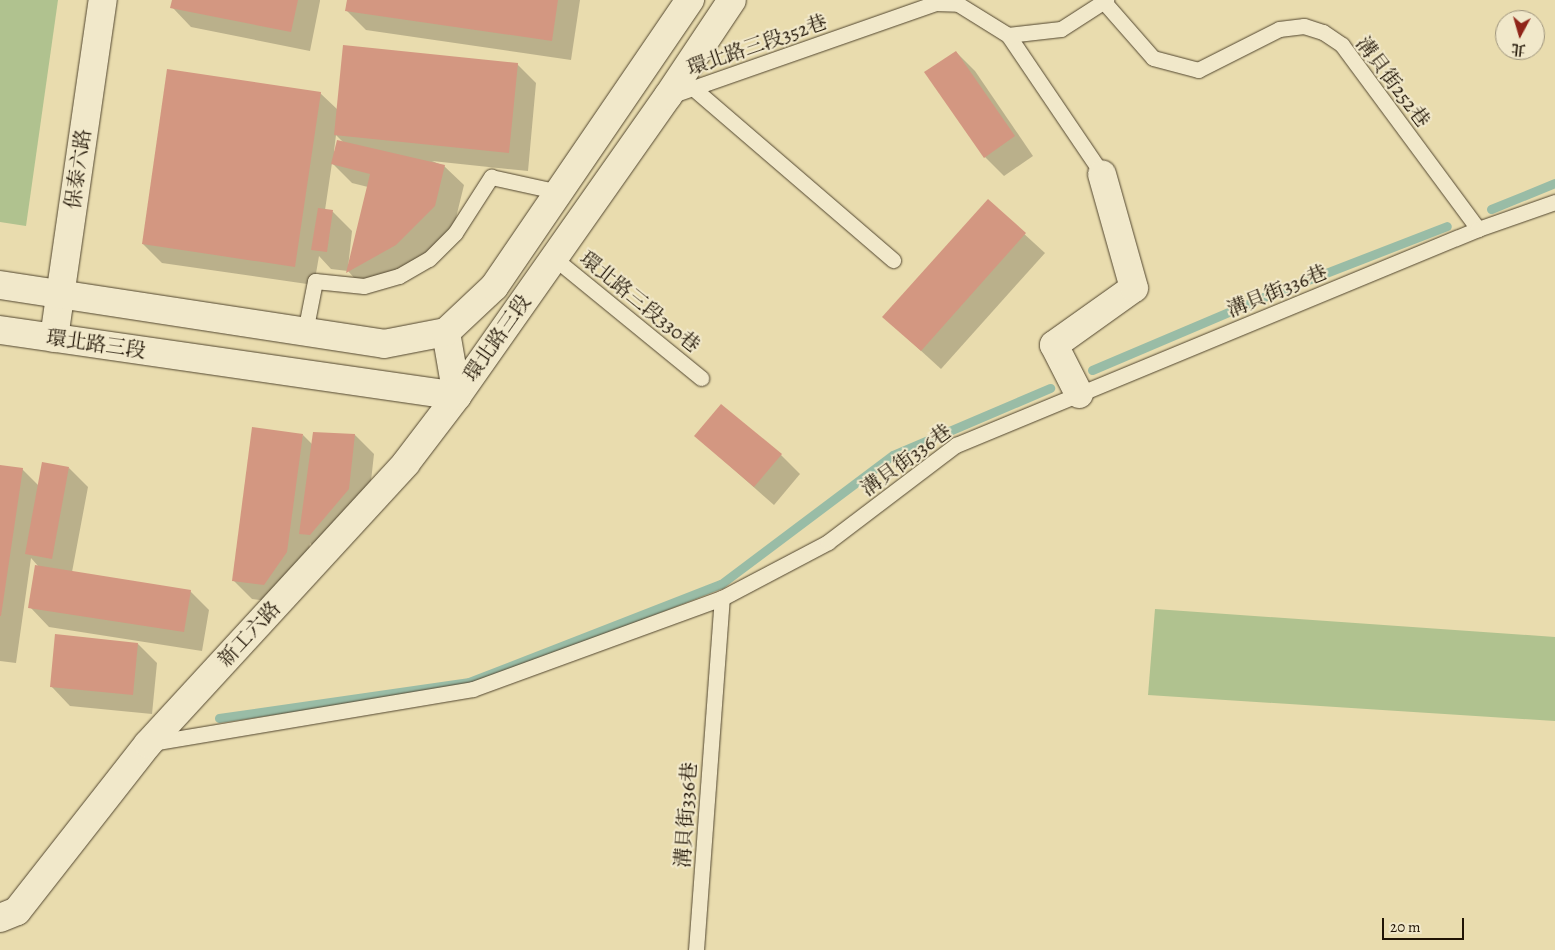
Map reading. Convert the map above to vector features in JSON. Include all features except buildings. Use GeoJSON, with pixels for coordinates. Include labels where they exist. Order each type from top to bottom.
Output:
{"type":"FeatureCollection","features":[{"type":"Feature","properties":{"kind":"street","name":"保泰六路"},"geometry":{"type":"LineString","coordinates":[[54,338],[103,0]]}},
{"type":"Feature","properties":{"kind":"street","name":"環北路三段"},"geometry":{"type":"LineString","coordinates":[[446,332],[494,288],[690,0]]}},
{"type":"Feature","properties":{"kind":"street","name":"環北路三段"},"geometry":{"type":"LineString","coordinates":[[0,330],[457,396],[554,258],[681,92],[732,0]]}},
{"type":"Feature","properties":{"kind":"street"},"geometry":{"type":"LineString","coordinates":[[1079,394],[1054,344],[1134,288],[1102,174]]}},
{"type":"Feature","properties":{"kind":"street"},"geometry":{"type":"LineString","coordinates":[[0,285],[384,344],[446,332],[457,396]]}},
{"type":"Feature","properties":{"kind":"street","name":"新工六路"},"geometry":{"type":"LineString","coordinates":[[0,918],[17,910],[148,744],[406,463],[457,396]]}},
{"type":"Feature","properties":{"kind":"lane"},"geometry":{"type":"LineString","coordinates":[[1102,174],[1008,35],[1061,29],[1105,1]]}},
{"type":"Feature","properties":{"kind":"lane","name":"溝貝街252巷"},"geometry":{"type":"LineString","coordinates":[[1105,1],[1153,58],[1198,70],[1279,28],[1304,26],[1323,32],[1342,45],[1478,230]]}},
{"type":"Feature","properties":{"kind":"lane","name":"環北路三段352巷"},"geometry":{"type":"LineString","coordinates":[[681,92],[935,3],[958,4],[1008,35]]}},
{"type":"Feature","properties":{"kind":"lane"},"geometry":{"type":"LineString","coordinates":[[681,92],[893,260]]}},
{"type":"Feature","properties":{"kind":"lane"},"geometry":{"type":"LineString","coordinates":[[306,332],[315,281],[364,286],[399,276],[429,259],[455,234],[492,177],[559,192]]}},
{"type":"Feature","properties":{"kind":"lane"},"geometry":{"type":"LineString","coordinates":[[1478,230],[1555,202]]}},
{"type":"Feature","properties":{"kind":"lane","name":"溝貝街336巷"},"geometry":{"type":"LineString","coordinates":[[696,950],[722,598],[828,542],[956,445],[1478,230]]}},
{"type":"Feature","properties":{"kind":"lane","name":"環北路三段330巷"},"geometry":{"type":"LineString","coordinates":[[554,258],[701,378]]}},
{"type":"Feature","properties":{"kind":"lane"},"geometry":{"type":"LineString","coordinates":[[148,744],[473,689],[722,598]]}},
{"type":"Feature","properties":{"kind":"green space"},"geometry":{"type":"Polygon","coordinates":[[[0,0],[58,0],[26,226],[0,222],[0,0]]]}},
{"type":"Feature","properties":{"kind":"green space"},"geometry":{"type":"Polygon","coordinates":[[[1155,609],[1555,637],[1555,721],[1148,695],[1155,609]]]}},
{"type":"Feature","properties":{"kind":"waterway"},"geometry":{"type":"LineString","coordinates":[[1491,209],[1555,183]]}},
{"type":"Feature","properties":{"kind":"waterway"},"geometry":{"type":"LineString","coordinates":[[1092,370],[1264,297],[1447,226]]}},
{"type":"Feature","properties":{"kind":"waterway"},"geometry":{"type":"LineString","coordinates":[[219,718],[469,682],[721,584],[893,455],[1050,388]]}}]}
